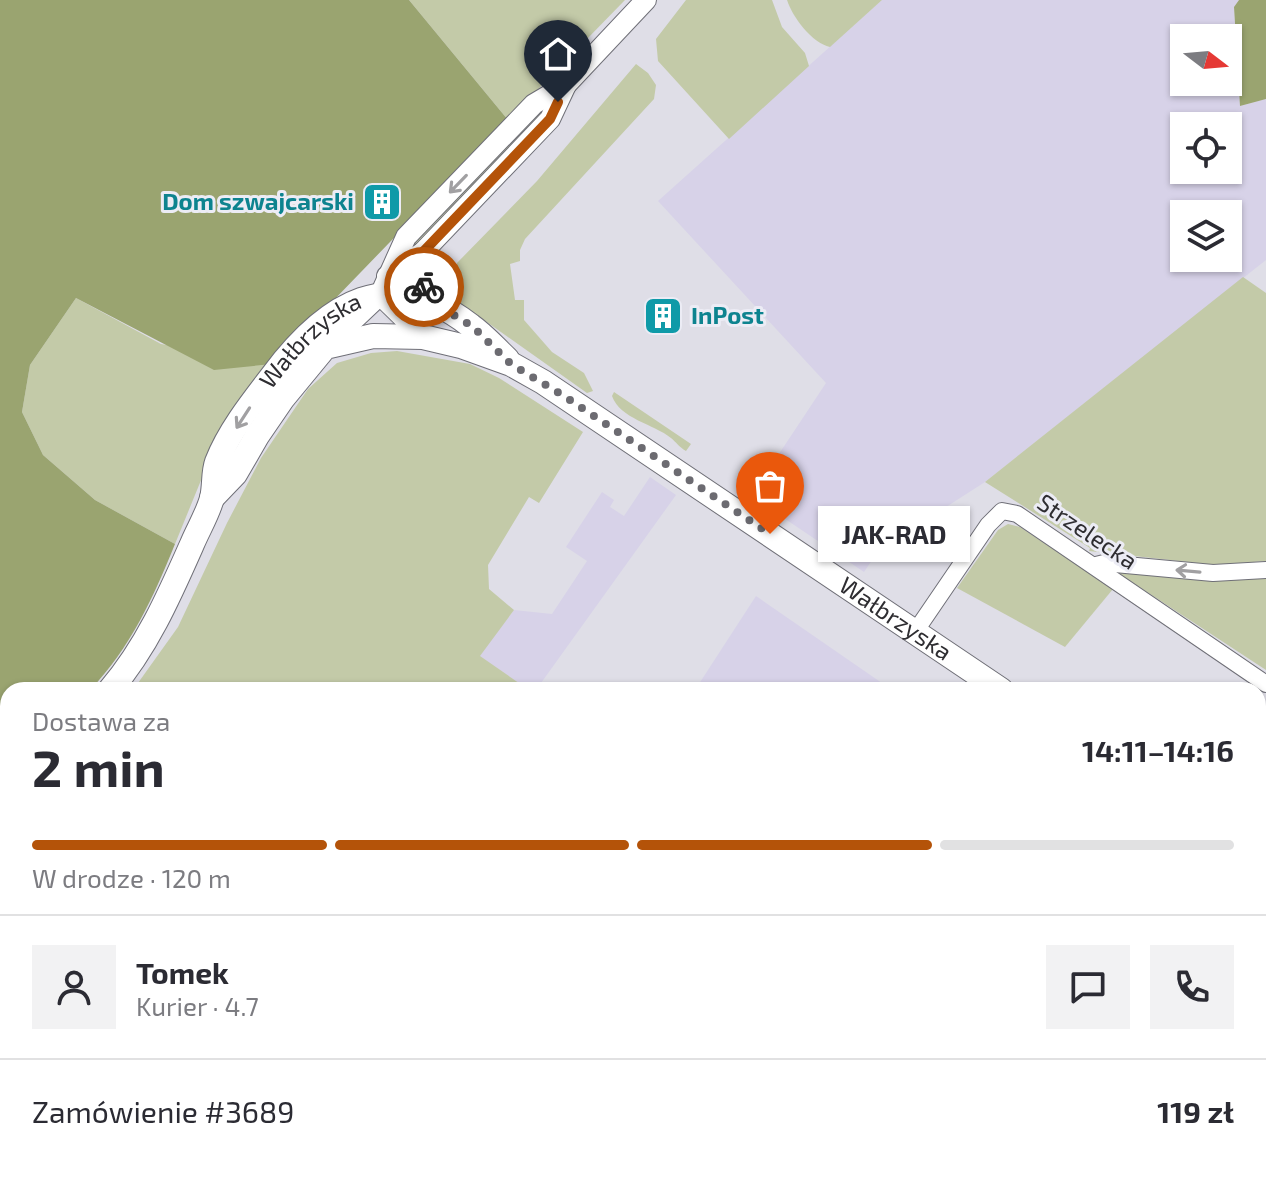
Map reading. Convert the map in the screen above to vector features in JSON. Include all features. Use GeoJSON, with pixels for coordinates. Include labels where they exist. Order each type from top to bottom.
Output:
{"type":"FeatureCollection","features":[{"type":"Feature","properties":{"kind":"main road","name":"Wałbrzyska"},"geometry":{"type":"LineString","coordinates":[[116,682],[156,621],[212,498],[216,463],[245,413],[279,367],[316,327],[342,306],[384,286],[432,302],[472,326],[511,364]]}},
{"type":"Feature","properties":{"kind":"main road","name":"Wałbrzyska"},"geometry":{"type":"LineString","coordinates":[[212,498],[235,474],[276,408],[325,347],[373,336],[423,337],[461,346],[511,364],[564,396],[989,682]]}},
{"type":"Feature","properties":{"kind":"street"},"geometry":{"type":"LineString","coordinates":[[384,286],[406,237],[534,104],[566,85],[646,0]]}},
{"type":"Feature","properties":{"kind":"street"},"geometry":{"type":"LineString","coordinates":[[325,347],[384,286],[423,252],[550,119],[566,85]]}},
{"type":"Feature","properties":{"kind":"street"},"geometry":{"type":"LineString","coordinates":[[423,252],[423,286],[432,302]]}},
{"type":"Feature","properties":{"kind":"street"},"geometry":{"type":"LineString","coordinates":[[384,286],[423,337]]}},
{"type":"Feature","properties":{"kind":"street","name":"Strzelecka"},"geometry":{"type":"LineString","coordinates":[[915,632],[988,525],[1002,511],[1017,514],[1096,565],[1253,682]]}},
{"type":"Feature","properties":{"kind":"street"},"geometry":{"type":"LineString","coordinates":[[1096,565],[1104,563],[1213,573],[1266,570]]}},
{"type":"Feature","properties":{"kind":"shaded area"},"geometry":{"type":"Polygon","coordinates":[[[882,0],[1239,0],[1234,7],[1235,24],[1170,24],[1170,96],[1239,96],[1240,106],[1266,99],[1266,260],[985,482],[879,550],[864,572],[751,496],[826,383],[658,201],[882,0]]]}},
{"type":"Feature","properties":{"kind":"shaded area"},"geometry":{"type":"Polygon","coordinates":[[[650,477],[676,495],[542,682],[517,682],[479,656],[514,610],[552,614],[587,561],[566,547],[602,492],[614,500],[610,507],[624,516],[650,477]]]}},
{"type":"Feature","properties":{"kind":"shaded area"},"geometry":{"type":"Polygon","coordinates":[[[756,596],[880,682],[700,682],[756,596]]]}},
{"type":"Feature","properties":{"kind":"green space"},"geometry":{"type":"Polygon","coordinates":[[[0,0],[409,0],[508,120],[272,364],[214,370],[76,298],[30,365],[22,412],[43,455],[95,500],[175,544],[129,639],[97,682],[0,682],[0,0]]]}},
{"type":"Feature","properties":{"kind":"green space"},"geometry":{"type":"Polygon","coordinates":[[[409,0],[625,0],[508,120],[409,0]]]}},
{"type":"Feature","properties":{"kind":"green space"},"geometry":{"type":"Polygon","coordinates":[[[686,0],[772,0],[782,27],[805,53],[809,66],[729,139],[658,61],[656,39],[686,0]]]}},
{"type":"Feature","properties":{"kind":"green space"},"geometry":{"type":"Polygon","coordinates":[[[787,0],[882,0],[830,47],[804,29],[787,0]]]}},
{"type":"Feature","properties":{"kind":"green space"},"geometry":{"type":"Polygon","coordinates":[[[1239,0],[1266,0],[1266,99],[1240,106],[1242,24],[1235,24],[1234,7],[1239,0]]]}},
{"type":"Feature","properties":{"kind":"green space"},"geometry":{"type":"Polygon","coordinates":[[[636,64],[648,73],[656,85],[654,99],[525,239],[520,250],[520,261],[510,264],[515,300],[524,300],[524,320],[552,352],[584,373],[593,391],[587,393],[453,298],[457,263],[537,181],[636,64]]]}},
{"type":"Feature","properties":{"kind":"green space"},"geometry":{"type":"Polygon","coordinates":[[[547,100],[553,102],[406,257],[406,249],[547,100]]]}},
{"type":"Feature","properties":{"kind":"green space"},"geometry":{"type":"Polygon","coordinates":[[[1243,277],[1266,293],[1266,561],[1215,565],[1089,551],[1090,548],[985,482],[1243,277]]]}},
{"type":"Feature","properties":{"kind":"green space"},"geometry":{"type":"Polygon","coordinates":[[[76,298],[161,344],[272,364],[206,468],[175,544],[95,500],[43,455],[22,412],[30,365],[76,298]]]}},
{"type":"Feature","properties":{"kind":"green space"},"geometry":{"type":"Polygon","coordinates":[[[397,351],[470,364],[499,378],[583,432],[539,503],[529,497],[488,565],[489,589],[514,610],[480,656],[517,682],[139,682],[178,627],[261,458],[308,389],[337,363],[371,353],[397,351]]]}},
{"type":"Feature","properties":{"kind":"green space"},"geometry":{"type":"Polygon","coordinates":[[[614,392],[691,444],[686,451],[664,433],[622,410],[612,396],[614,392]]]}},
{"type":"Feature","properties":{"kind":"green space"},"geometry":{"type":"Polygon","coordinates":[[[1008,524],[1020,527],[1113,589],[1065,647],[957,588],[998,530],[1008,524]]]}},
{"type":"Feature","properties":{"kind":"green space"},"geometry":{"type":"Polygon","coordinates":[[[1112,567],[1266,574],[1266,670],[1124,577],[1112,567]]]}},
{"type":"Feature","properties":{"kind":"way so far"},"geometry":{"type":"LineString","coordinates":[[424,287],[432,302],[472,326],[511,364],[543,382],[770,534]]}},
{"type":"Feature","properties":{"kind":"place","name":"Dom szwajcarski"},"geometry":{"type":"Point","coordinates":[382,202]}},
{"type":"Feature","properties":{"kind":"place","name":"InPost"},"geometry":{"type":"Point","coordinates":[663,316]}},
{"type":"Feature","properties":{"kind":"place","name":"JAK-RAD"},"geometry":{"type":"Point","coordinates":[770,534]}},
{"type":"Feature","properties":{"kind":"route"},"geometry":{"type":"LineString","coordinates":[[424,287],[421,270],[423,252],[550,119],[558,102]]}}]}
